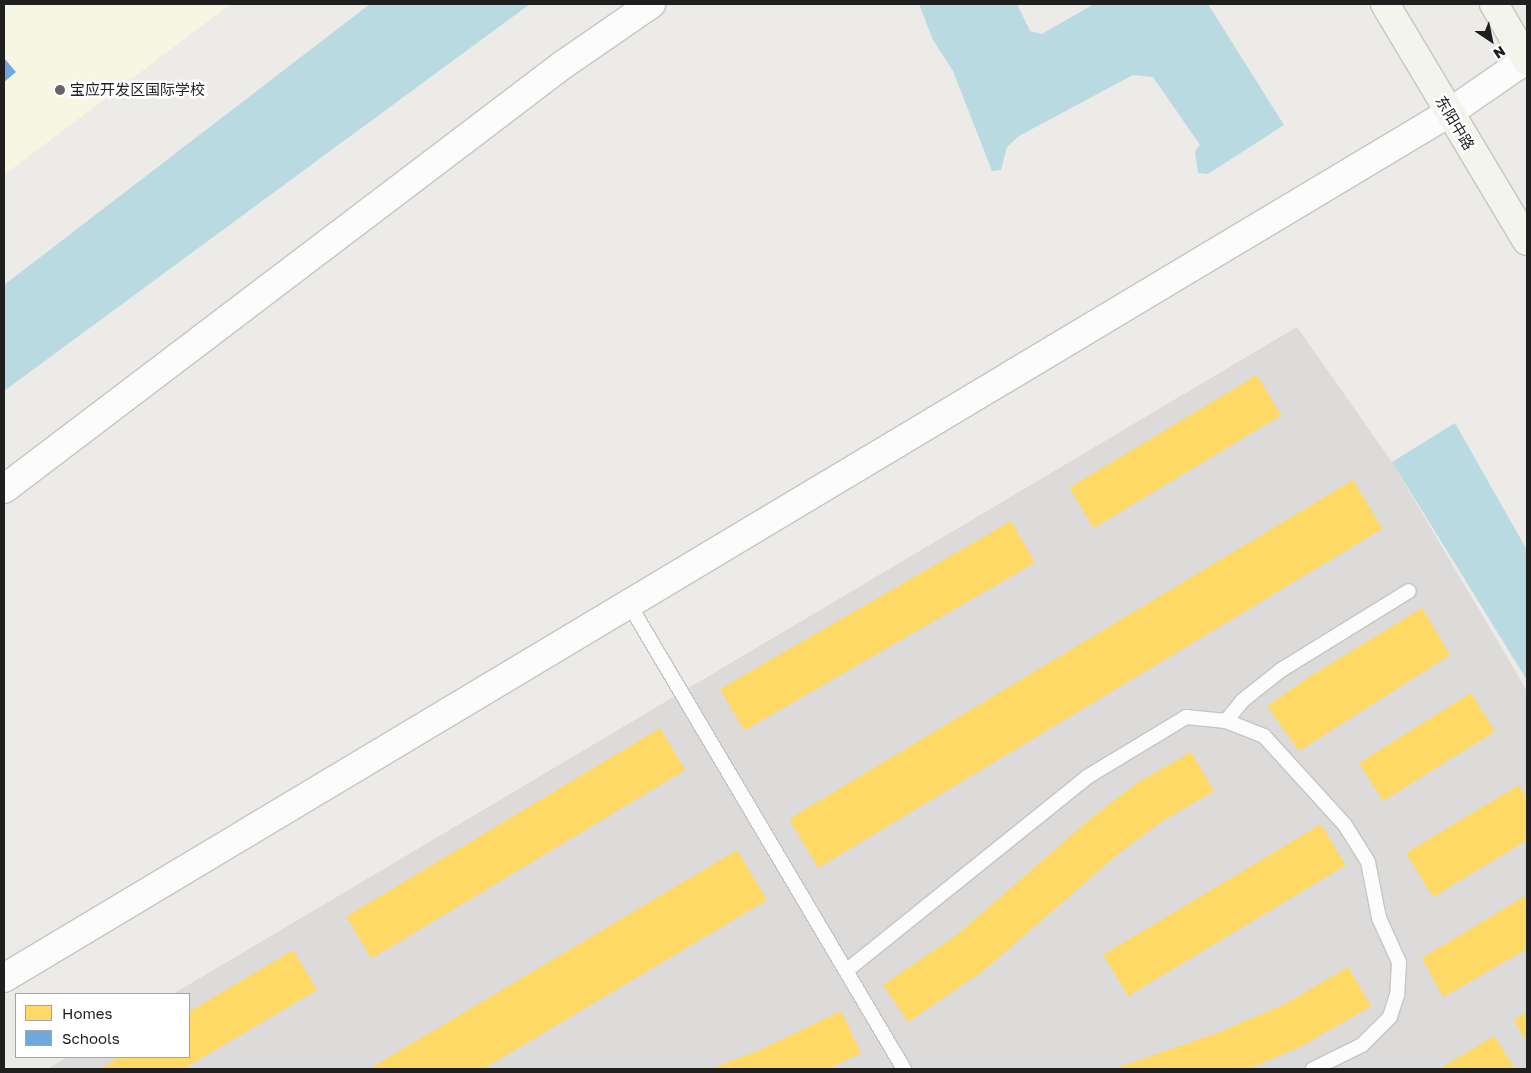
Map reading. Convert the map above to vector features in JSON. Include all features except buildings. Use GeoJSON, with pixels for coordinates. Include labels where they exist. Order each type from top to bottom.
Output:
{"type":"FeatureCollection","features":[{"type":"Feature","properties":{"kind":"main road","name":"东阳中路"},"geometry":{"type":"LineString","coordinates":[[1385,4],[1527,241]]}},
{"type":"Feature","properties":{"kind":"main road"},"geometry":{"type":"LineString","coordinates":[[1494,4],[1527,60]]}},
{"type":"Feature","properties":{"kind":"street"},"geometry":{"type":"LineString","coordinates":[[4,489],[564,64],[651,4]]}},
{"type":"Feature","properties":{"kind":"street"},"geometry":{"type":"LineString","coordinates":[[4,978],[1449,113],[1527,60]]}},
{"type":"Feature","properties":{"kind":"lane"},"geometry":{"type":"LineString","coordinates":[[1226,721],[1242,701],[1281,670],[1409,591]]}},
{"type":"Feature","properties":{"kind":"lane"},"geometry":{"type":"LineString","coordinates":[[629,604],[904,1069]]}},
{"type":"Feature","properties":{"kind":"lane"},"geometry":{"type":"LineString","coordinates":[[846,971],[1087,776],[1186,717],[1226,721],[1264,736],[1345,825],[1368,862],[1379,918],[1399,962],[1397,995],[1390,1017],[1362,1045],[1313,1069]]}},
{"type":"Feature","properties":{"kind":"shaded area","name":"宝应开发区国际学校"},"geometry":{"type":"Polygon","coordinates":[[[4,4],[231,4],[4,175],[4,4]]]}},
{"type":"Feature","properties":{"kind":"shaded area"},"geometry":{"type":"Polygon","coordinates":[[[1297,327],[1392,462],[1527,691],[1527,1069],[47,1069],[66,1058],[190,1058],[190,993],[175,993],[1297,327]]]}},
{"type":"Feature","properties":{"kind":"water"},"geometry":{"type":"Polygon","coordinates":[[[370,4],[530,4],[4,391],[4,285],[370,4]]]}},
{"type":"Feature","properties":{"kind":"water"},"geometry":{"type":"Polygon","coordinates":[[[919,4],[1017,4],[1030,31],[1042,34],[1094,4],[1208,4],[1284,125],[1208,174],[1198,173],[1195,152],[1200,145],[1153,77],[1133,75],[1019,136],[1007,147],[1001,170],[992,171],[953,71],[933,40],[919,4]]]}},
{"type":"Feature","properties":{"kind":"water"},"geometry":{"type":"Polygon","coordinates":[[[1455,423],[1527,550],[1527,680],[1392,462],[1455,423]]]}},
{"type":"Feature","properties":{"kind":"place","name":"宝应开发区国际学校"},"geometry":{"type":"Point","coordinates":[60,90]}}]}
